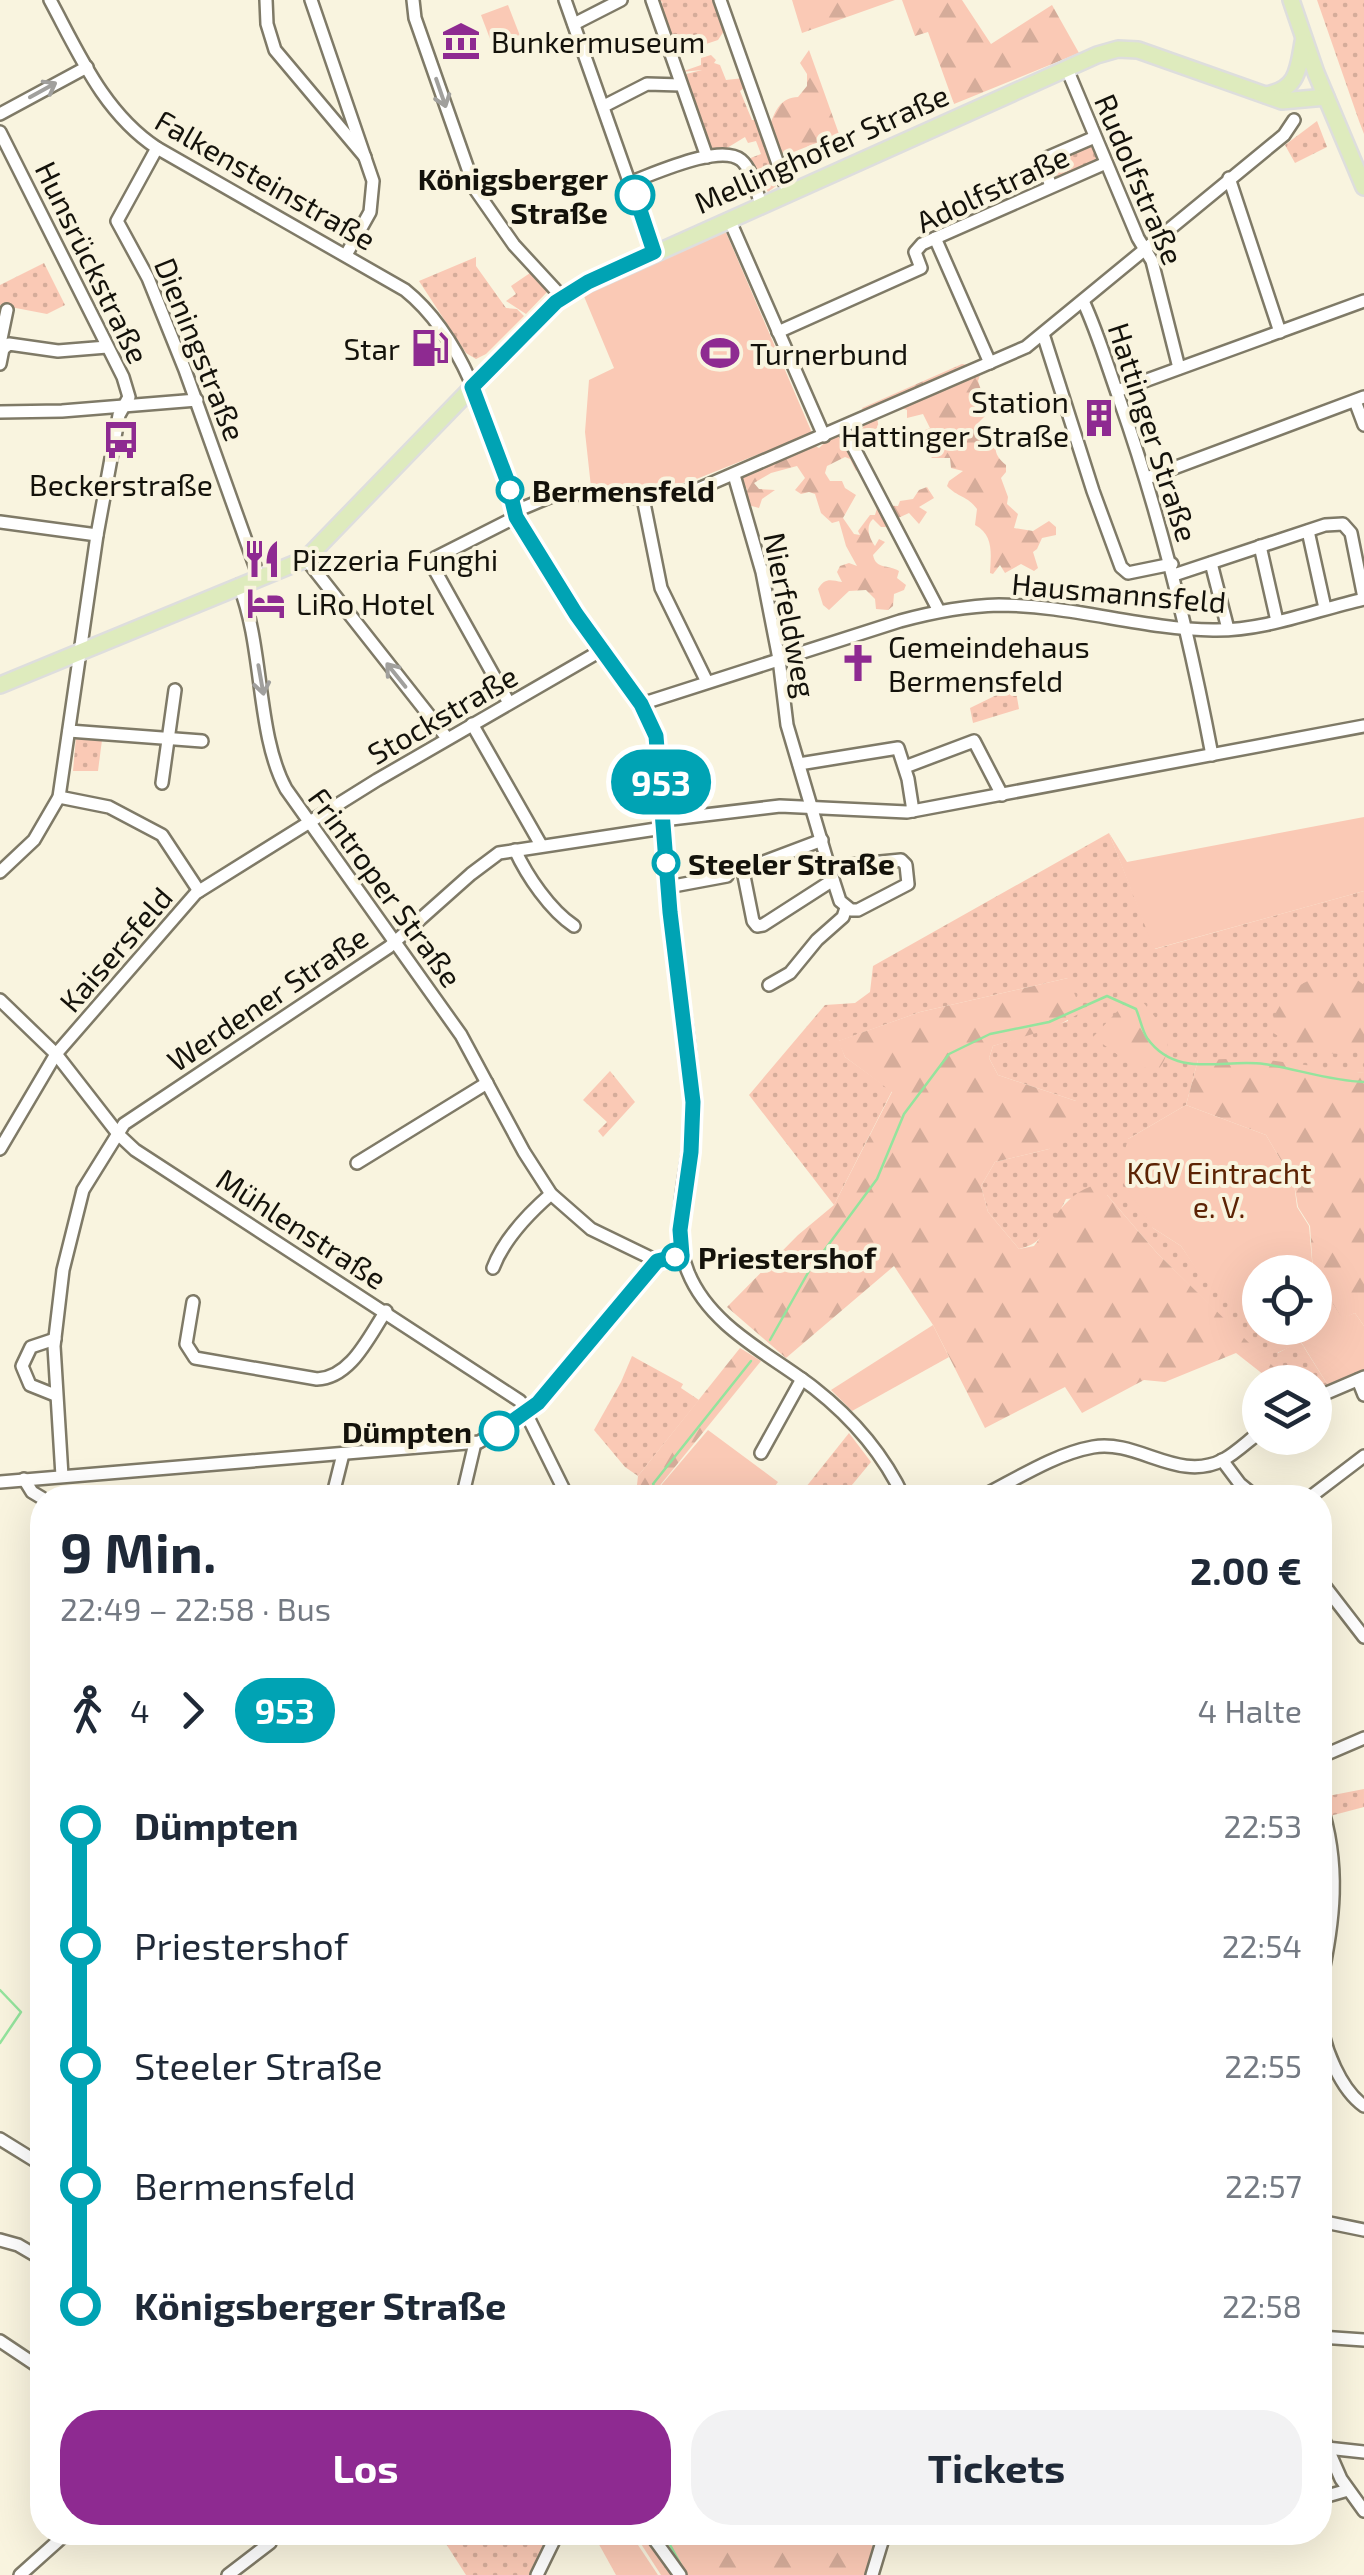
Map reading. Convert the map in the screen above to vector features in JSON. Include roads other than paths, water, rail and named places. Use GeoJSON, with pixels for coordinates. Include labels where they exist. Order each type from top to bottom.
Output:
{"type":"FeatureCollection","features":[{"type":"Feature","properties":{"kind":"main road"},"geometry":{"type":"LineString","coordinates":[[1291,0],[1364,186]]}},
{"type":"Feature","properties":{"kind":"main road"},"geometry":{"type":"LineString","coordinates":[[1284,90],[1298,72],[1304,38]]}},
{"type":"Feature","properties":{"kind":"main road","name":"Mellinghofer Straße"},"geometry":{"type":"LineString","coordinates":[[0,685],[306,559],[562,297],[598,277],[1066,68],[1127,48],[1265,95],[1292,101],[1326,97]]}},
{"type":"Feature","properties":{"kind":"main road"},"geometry":{"type":"LineString","coordinates":[[1265,95],[1312,85],[1326,97]]}},
{"type":"Feature","properties":{"kind":"street","name":"Falkensteinstraße"},"geometry":{"type":"LineString","coordinates":[[50,0],[120,118],[157,148],[391,281],[422,306],[450,344],[472,387],[516,514],[652,724],[659,750],[668,887],[692,1082],[691,1152],[681,1212],[682,1255]]}},
{"type":"Feature","properties":{"kind":"street"},"geometry":{"type":"LineString","coordinates":[[266,0],[267,24],[275,50],[365,157]]}},
{"type":"Feature","properties":{"kind":"street"},"geometry":{"type":"LineString","coordinates":[[311,0],[373,181],[372,206],[346,256]]}},
{"type":"Feature","properties":{"kind":"street"},"geometry":{"type":"LineString","coordinates":[[413,0],[415,18],[475,188],[514,245],[562,297]]}},
{"type":"Feature","properties":{"kind":"street"},"geometry":{"type":"LineString","coordinates":[[565,0],[654,252]]}},
{"type":"Feature","properties":{"kind":"street"},"geometry":{"type":"LineString","coordinates":[[574,24],[621,0]]}},
{"type":"Feature","properties":{"kind":"street"},"geometry":{"type":"LineString","coordinates":[[720,0],[788,192]]}},
{"type":"Feature","properties":{"kind":"street"},"geometry":{"type":"LineString","coordinates":[[649,1],[707,156]]}},
{"type":"Feature","properties":{"kind":"street"},"geometry":{"type":"LineString","coordinates":[[0,114],[87,67]]}},
{"type":"Feature","properties":{"kind":"street","name":"Rudolfstraße"},"geometry":{"type":"LineString","coordinates":[[1066,68],[1138,238],[1146,248],[1179,368]]}},
{"type":"Feature","properties":{"kind":"street"},"geometry":{"type":"LineString","coordinates":[[604,106],[647,84],[681,84]]}},
{"type":"Feature","properties":{"kind":"street"},"geometry":{"type":"LineString","coordinates":[[508,703],[432,562],[444,553],[560,494],[643,498],[688,492],[844,428],[1026,346],[1284,136],[1294,120]]}},
{"type":"Feature","properties":{"kind":"street","name":"Hunsrückstraße"},"geometry":{"type":"LineString","coordinates":[[0,132],[50,227],[128,394],[120,415],[97,535],[59,796]]}},
{"type":"Feature","properties":{"kind":"street"},"geometry":{"type":"LineString","coordinates":[[1052,186],[1044,159],[1096,137]]}},
{"type":"Feature","properties":{"kind":"street","name":"Dieningstraße"},"geometry":{"type":"LineString","coordinates":[[157,148],[117,221],[148,278],[197,400],[259,577]]}},
{"type":"Feature","properties":{"kind":"street"},"geometry":{"type":"LineString","coordinates":[[631,182],[723,154],[742,160],[761,204]]}},
{"type":"Feature","properties":{"kind":"street","name":"Adolfstraße"},"geometry":{"type":"LineString","coordinates":[[920,268],[916,248],[1106,163]]}},
{"type":"Feature","properties":{"kind":"street"},"geometry":{"type":"LineString","coordinates":[[1229,178],[1280,332]]}},
{"type":"Feature","properties":{"kind":"street"},"geometry":{"type":"LineString","coordinates":[[729,219],[824,436]]}},
{"type":"Feature","properties":{"kind":"street"},"geometry":{"type":"LineString","coordinates":[[935,238],[990,363]]}},
{"type":"Feature","properties":{"kind":"street","name":"Adolfstraße"},"geometry":{"type":"LineString","coordinates":[[778,332],[943,258]]}},
{"type":"Feature","properties":{"kind":"street","name":"Hattinger Straße"},"geometry":{"type":"LineString","coordinates":[[1083,301],[1147,478],[1173,569],[1212,755]]}},
{"type":"Feature","properties":{"kind":"street"},"geometry":{"type":"LineString","coordinates":[[1117,392],[1364,301]]}},
{"type":"Feature","properties":{"kind":"street"},"geometry":{"type":"LineString","coordinates":[[0,364],[7,310]]}},
{"type":"Feature","properties":{"kind":"street"},"geometry":{"type":"LineString","coordinates":[[1043,334],[1121,567],[1128,572],[1211,562],[1331,524],[1348,527],[1364,598]]}},
{"type":"Feature","properties":{"kind":"street"},"geometry":{"type":"LineString","coordinates":[[3,348],[9,344],[58,351],[107,347]]}},
{"type":"Feature","properties":{"kind":"street"},"geometry":{"type":"LineString","coordinates":[[1147,478],[1360,399],[1364,425]]}},
{"type":"Feature","properties":{"kind":"street"},"geometry":{"type":"LineString","coordinates":[[0,412],[197,400]]}},
{"type":"Feature","properties":{"kind":"street"},"geometry":{"type":"LineString","coordinates":[[844,428],[939,612]]}},
{"type":"Feature","properties":{"kind":"street","name":"Nierfeldweg"},"geometry":{"type":"LineString","coordinates":[[734,475],[760,560],[786,718],[831,873],[846,908]]}},
{"type":"Feature","properties":{"kind":"street"},"geometry":{"type":"LineString","coordinates":[[643,498],[662,592],[706,682]]}},
{"type":"Feature","properties":{"kind":"street"},"geometry":{"type":"LineString","coordinates":[[0,522],[97,535]]}},
{"type":"Feature","properties":{"kind":"street"},"geometry":{"type":"LineString","coordinates":[[1308,531],[1325,608]]}},
{"type":"Feature","properties":{"kind":"street"},"geometry":{"type":"LineString","coordinates":[[1260,546],[1277,621]]}},
{"type":"Feature","properties":{"kind":"street"},"geometry":{"type":"LineString","coordinates":[[306,559],[447,738]]}},
{"type":"Feature","properties":{"kind":"street"},"geometry":{"type":"LineString","coordinates":[[1211,562],[1228,630]]}},
{"type":"Feature","properties":{"kind":"street","name":"Frintroper Straße"},"geometry":{"type":"LineString","coordinates":[[240,585],[250,618],[276,768],[308,822],[461,1035],[551,1194],[591,1229],[657,1261]]}},
{"type":"Feature","properties":{"kind":"street","name":"Hausmannsfeld"},"geometry":{"type":"LineString","coordinates":[[641,704],[939,612],[1019,606],[1228,630],[1364,598]]}},
{"type":"Feature","properties":{"kind":"street","name":"Stockstraße"},"geometry":{"type":"LineString","coordinates":[[308,822],[602,650]]}},
{"type":"Feature","properties":{"kind":"street"},"geometry":{"type":"LineString","coordinates":[[162,782],[175,690]]}},
{"type":"Feature","properties":{"kind":"street"},"geometry":{"type":"LineString","coordinates":[[472,724],[541,845]]}},
{"type":"Feature","properties":{"kind":"street"},"geometry":{"type":"LineString","coordinates":[[663,824],[765,807],[913,811],[1364,726]]}},
{"type":"Feature","properties":{"kind":"street"},"geometry":{"type":"LineString","coordinates":[[69,731],[202,740]]}},
{"type":"Feature","properties":{"kind":"street"},"geometry":{"type":"LineString","coordinates":[[905,768],[974,740],[1002,794]]}},
{"type":"Feature","properties":{"kind":"street"},"geometry":{"type":"LineString","coordinates":[[799,764],[898,748],[913,811]]}},
{"type":"Feature","properties":{"kind":"street"},"geometry":{"type":"LineString","coordinates":[[0,872],[30,844],[59,796],[110,807],[162,835],[199,891]]}},
{"type":"Feature","properties":{"kind":"street","name":"Kaisersfeld"},"geometry":{"type":"LineString","coordinates":[[0,1149],[56,1054],[199,891],[308,822]]}},
{"type":"Feature","properties":{"kind":"street","name":"Werdener Straße"},"geometry":{"type":"LineString","coordinates":[[62,1476],[55,1338],[63,1270],[85,1186],[126,1122],[395,940],[502,852],[663,824]]}},
{"type":"Feature","properties":{"kind":"street"},"geometry":{"type":"LineString","coordinates":[[769,985],[790,973],[812,944],[843,917],[846,908],[856,911],[907,886],[906,866],[901,860],[831,873],[764,924],[755,924],[745,869],[822,840]]}},
{"type":"Feature","properties":{"kind":"street"},"geometry":{"type":"LineString","coordinates":[[515,850],[562,918],[574,926]]}},
{"type":"Feature","properties":{"kind":"street"},"geometry":{"type":"LineString","coordinates":[[668,887],[727,876]]}},
{"type":"Feature","properties":{"kind":"street","name":"Mühlenstraße"},"geometry":{"type":"LineString","coordinates":[[0,1000],[56,1054],[118,1135],[135,1150],[520,1401],[562,1485]]}},
{"type":"Feature","properties":{"kind":"street"},"geometry":{"type":"LineString","coordinates":[[356,1163],[487,1083]]}},
{"type":"Feature","properties":{"kind":"street"},"geometry":{"type":"LineString","coordinates":[[493,1268],[499,1252],[551,1194]]}},
{"type":"Feature","properties":{"kind":"street"},"geometry":{"type":"LineString","coordinates":[[0,1482],[475,1443],[528,1413],[657,1261],[682,1255],[693,1284],[710,1308],[847,1416],[898,1485]]}},
{"type":"Feature","properties":{"kind":"street"},"geometry":{"type":"LineString","coordinates":[[192,1302],[186,1344],[195,1358],[317,1380],[335,1376],[350,1363],[386,1311]]}},
{"type":"Feature","properties":{"kind":"street"},"geometry":{"type":"LineString","coordinates":[[55,1338],[29,1348],[22,1366],[29,1384],[55,1395]]}},
{"type":"Feature","properties":{"kind":"street"},"geometry":{"type":"LineString","coordinates":[[761,1453],[802,1379]]}},
{"type":"Feature","properties":{"kind":"street"},"geometry":{"type":"LineString","coordinates":[[1332,1391],[1361,1379],[1364,1395]]}},
{"type":"Feature","properties":{"kind":"street"},"geometry":{"type":"LineString","coordinates":[[465,1485],[475,1443]]}},
{"type":"Feature","properties":{"kind":"street"},"geometry":{"type":"LineString","coordinates":[[1006,1485],[1092,1447],[1134,1449],[1185,1466],[1222,1460],[1242,1445]]}},
{"type":"Feature","properties":{"kind":"street"},"geometry":{"type":"LineString","coordinates":[[335,1485],[343,1454]]}},
{"type":"Feature","properties":{"kind":"street"},"geometry":{"type":"LineString","coordinates":[[1326,1485],[1364,1458]]}},
{"type":"Feature","properties":{"kind":"street"},"geometry":{"type":"LineString","coordinates":[[1222,1460],[1241,1485]]}},
{"type":"Feature","properties":{"kind":"street"},"geometry":{"type":"LineString","coordinates":[[24,1479],[30,1489]]}},
{"type":"Feature","properties":{"kind":"street"},"geometry":{"type":"LineString","coordinates":[[1332,1596],[1364,1637]]}},
{"type":"Feature","properties":{"kind":"street"},"geometry":{"type":"LineString","coordinates":[[1332,1752],[1364,1738]]}},
{"type":"Feature","properties":{"kind":"street"},"geometry":{"type":"LineString","coordinates":[[1332,1853],[1332,1934]]}},
{"type":"Feature","properties":{"kind":"street"},"geometry":{"type":"LineString","coordinates":[[1332,2057],[1350,2094],[1364,2106]]}},
{"type":"Feature","properties":{"kind":"street"},"geometry":{"type":"LineString","coordinates":[[0,2140],[30,2158]]}},
{"type":"Feature","properties":{"kind":"street"},"geometry":{"type":"LineString","coordinates":[[1332,2223],[1364,2230]]}},
{"type":"Feature","properties":{"kind":"street"},"geometry":{"type":"LineString","coordinates":[[0,2240],[30,2252]]}},
{"type":"Feature","properties":{"kind":"street"},"geometry":{"type":"LineString","coordinates":[[1332,2338],[1364,2340]]}},
{"type":"Feature","properties":{"kind":"street"},"geometry":{"type":"LineString","coordinates":[[0,2341],[30,2361]]}},
{"type":"Feature","properties":{"kind":"street"},"geometry":{"type":"LineString","coordinates":[[1332,2449],[1364,2452]]}},
{"type":"Feature","properties":{"kind":"street"},"geometry":{"type":"LineString","coordinates":[[1332,2459],[1364,2510]]}},
{"type":"Feature","properties":{"kind":"street"},"geometry":{"type":"LineString","coordinates":[[1332,2495],[1348,2490]]}},
{"type":"Feature","properties":{"kind":"street"},"geometry":{"type":"LineString","coordinates":[[20,2575],[53,2545]]}},
{"type":"Feature","properties":{"kind":"street"},"geometry":{"type":"LineString","coordinates":[[228,2575],[260,2545]]}},
{"type":"Feature","properties":{"kind":"street"},"geometry":{"type":"LineString","coordinates":[[537,2575],[552,2545]]}},
{"type":"Feature","properties":{"kind":"street"},"geometry":{"type":"LineString","coordinates":[[658,2545],[678,2572]]}},
{"type":"Feature","properties":{"kind":"street"},"geometry":{"type":"LineString","coordinates":[[872,2575],[882,2545]]}},
{"type":"Feature","properties":{"kind":"waterway"},"geometry":{"type":"LineString","coordinates":[[770,1340],[809,1271],[877,1179],[904,1114],[949,1054],[990,1034],[1049,1022],[1107,996],[1136,1009],[1147,1038],[1172,1059],[1202,1064],[1264,1064],[1364,1082]]}},
{"type":"Feature","properties":{"kind":"waterway"},"geometry":{"type":"LineString","coordinates":[[654,1485],[751,1361]]}},
{"type":"Feature","properties":{"kind":"waterway"},"geometry":{"type":"LineString","coordinates":[[0,1990],[21,2012],[0,2043]]}},
{"type":"Feature","properties":{"kind":"waterway"},"geometry":{"type":"LineString","coordinates":[[670,2545],[681,2565]]}},
{"type":"Feature","properties":{"kind":"place","name":"Bunkermuseum"},"geometry":{"type":"Point","coordinates":[461,41]}},
{"type":"Feature","properties":{"kind":"place","name":"Königsberger Straße"},"geometry":{"type":"Point","coordinates":[635,195]}},
{"type":"Feature","properties":{"kind":"place","name":"Star"},"geometry":{"type":"Point","coordinates":[430,348]}},
{"type":"Feature","properties":{"kind":"place","name":"Turnerbund"},"geometry":{"type":"Point","coordinates":[720,353]}},
{"type":"Feature","properties":{"kind":"place","name":"Station Hattinger Straße"},"geometry":{"type":"Point","coordinates":[1099,418]}},
{"type":"Feature","properties":{"kind":"place","name":"Beckerstraße"},"geometry":{"type":"Point","coordinates":[121,440]}},
{"type":"Feature","properties":{"kind":"place","name":"Bermensfeld"},"geometry":{"type":"Point","coordinates":[510,490]}},
{"type":"Feature","properties":{"kind":"place","name":"Pizzeria Funghi"},"geometry":{"type":"Point","coordinates":[262,559]}},
{"type":"Feature","properties":{"kind":"place","name":"LiRo Hotel"},"geometry":{"type":"Point","coordinates":[266,603]}},
{"type":"Feature","properties":{"kind":"place","name":"Gemeindehaus Bermensfeld"},"geometry":{"type":"Point","coordinates":[858,663]}},
{"type":"Feature","properties":{"kind":"place","name":"Steeler Straße"},"geometry":{"type":"Point","coordinates":[666,863]}},
{"type":"Feature","properties":{"kind":"place","name":"Priestershof"},"geometry":{"type":"Point","coordinates":[675,1257]}},
{"type":"Feature","properties":{"kind":"place","name":"Dümpten"},"geometry":{"type":"Point","coordinates":[499,1431]}},
{"type":"Feature","properties":{"kind":"park label","name":"KGV Eintracht e. V."},"geometry":{"type":"Point","coordinates":[1219,1189]}}]}
